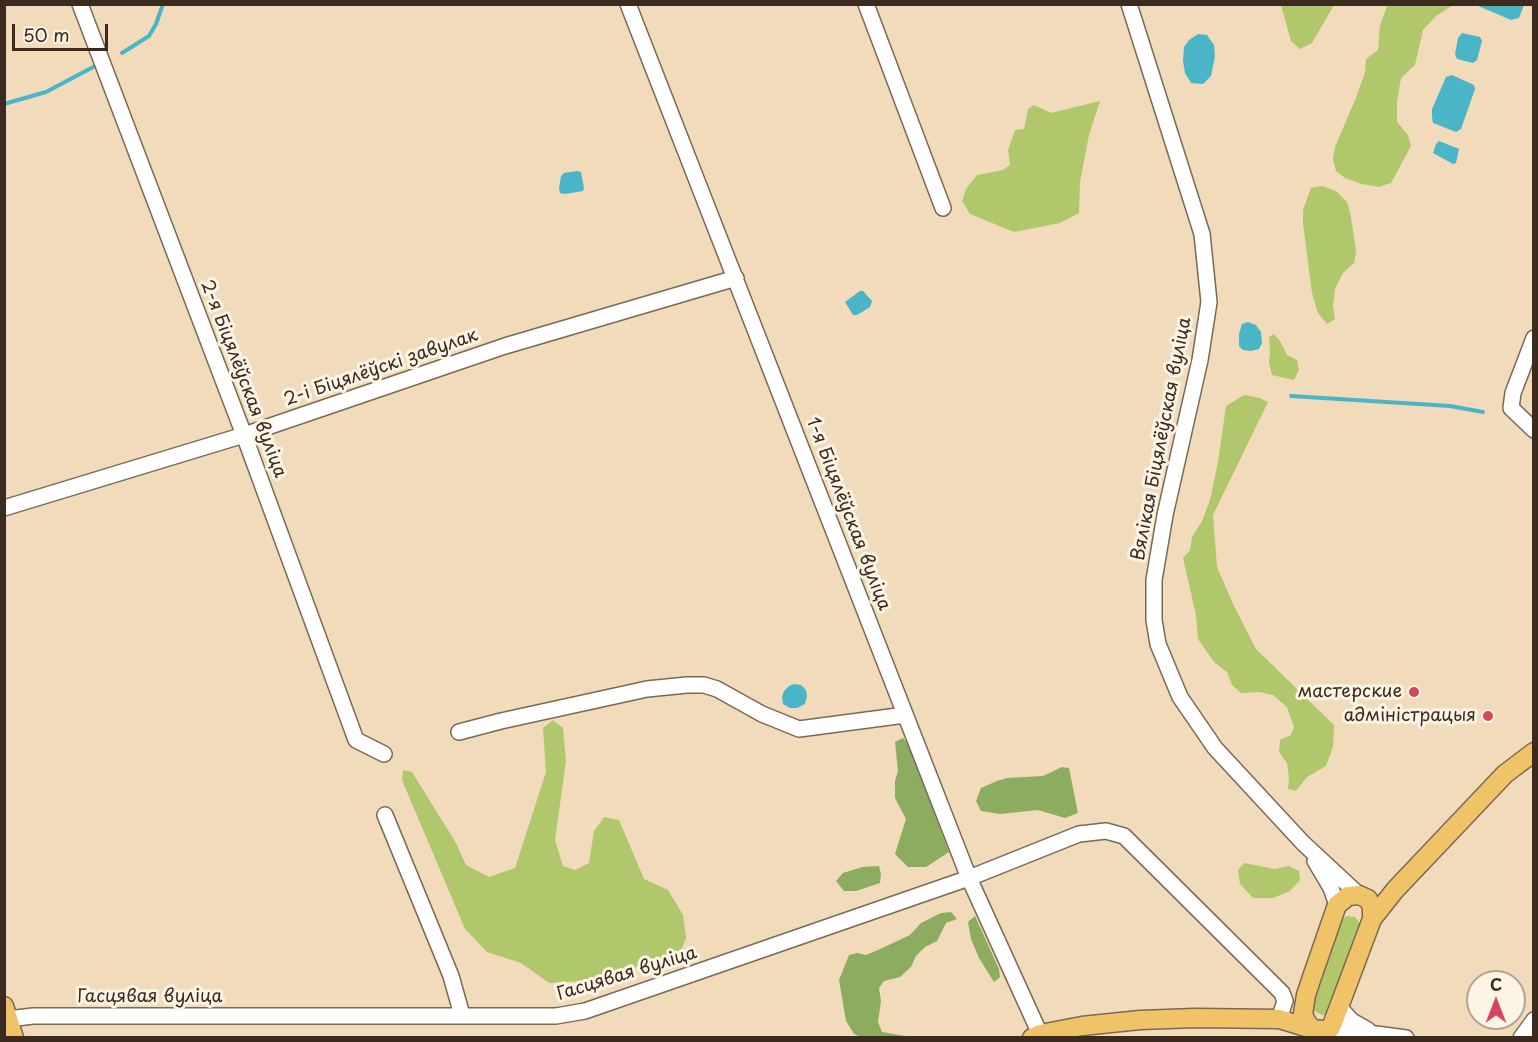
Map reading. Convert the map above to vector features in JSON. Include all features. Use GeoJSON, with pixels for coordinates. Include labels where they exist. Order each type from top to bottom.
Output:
{"type":"FeatureCollection","features":[{"type":"Feature","properties":{"kind":"main road"},"geometry":{"type":"LineString","coordinates":[[1323,1033],[1340,1008],[1372,919],[1395,890],[1505,774],[1533,752]]}},
{"type":"Feature","properties":{"kind":"main road"},"geometry":{"type":"LineString","coordinates":[[1323,1033],[1306,1021],[1304,1014],[1306,995],[1337,905],[1348,896],[1363,897],[1395,890]]}},
{"type":"Feature","properties":{"kind":"main road"},"geometry":{"type":"LineString","coordinates":[[1363,897],[1372,908],[1372,919]]}},
{"type":"Feature","properties":{"kind":"main road"},"geometry":{"type":"LineString","coordinates":[[1279,1019],[1296,1008],[1306,995]]}},
{"type":"Feature","properties":{"kind":"main road"},"geometry":{"type":"LineString","coordinates":[[6,1012],[14,1038]]}},
{"type":"Feature","properties":{"kind":"main road"},"geometry":{"type":"LineString","coordinates":[[1036,1036],[1140,1020],[1195,1018],[1279,1019],[1323,1033]]}},
{"type":"Feature","properties":{"kind":"street","name":"2-я Біцялёўская вуліца"},"geometry":{"type":"LineString","coordinates":[[80,4],[244,435],[356,740],[384,754]]}},
{"type":"Feature","properties":{"kind":"street","name":"1-я Біцялёўская вуліца"},"geometry":{"type":"LineString","coordinates":[[628,4],[969,878],[1036,1036]]}},
{"type":"Feature","properties":{"kind":"street"},"geometry":{"type":"LineString","coordinates":[[866,4],[942,208]]}},
{"type":"Feature","properties":{"kind":"street","name":"Вялікая Біцялёўская вуліца"},"geometry":{"type":"LineString","coordinates":[[1133,7],[1202,234],[1209,302],[1200,360],[1160,542],[1154,580],[1154,620],[1158,644],[1180,697],[1215,748],[1304,843],[1363,897]]}},
{"type":"Feature","properties":{"kind":"street","name":"2-і Біцялёўскі завулак"},"geometry":{"type":"LineString","coordinates":[[4,508],[244,435],[505,346],[736,278]]}},
{"type":"Feature","properties":{"kind":"street"},"geometry":{"type":"LineString","coordinates":[[1533,338],[1513,393],[1511,408],[1533,430]]}},
{"type":"Feature","properties":{"kind":"street"},"geometry":{"type":"LineString","coordinates":[[459,732],[647,689],[687,685],[704,685],[717,689],[762,714],[799,729],[905,715]]}},
{"type":"Feature","properties":{"kind":"street"},"geometry":{"type":"LineString","coordinates":[[385,815],[451,976],[462,1015]]}},
{"type":"Feature","properties":{"kind":"street","name":"Гасцявая вуліца"},"geometry":{"type":"LineString","coordinates":[[6,1012],[33,1016],[462,1015],[556,1017],[585,1011],[969,878],[1079,834],[1106,831],[1124,836],[1282,993]]}},
{"type":"Feature","properties":{"kind":"street","name":"Вялікая Біцялёўская вуліца"},"geometry":{"type":"LineString","coordinates":[[1304,843],[1331,888],[1337,905]]}},
{"type":"Feature","properties":{"kind":"street"},"geometry":{"type":"LineString","coordinates":[[1279,1019],[1285,1001],[1282,993],[1296,990],[1312,977]]}},
{"type":"Feature","properties":{"kind":"street"},"geometry":{"type":"LineString","coordinates":[[1340,1008],[1352,1021],[1373,1033]]}},
{"type":"Feature","properties":{"kind":"street"},"geometry":{"type":"LineString","coordinates":[[1521,1038],[1533,1020]]}},
{"type":"Feature","properties":{"kind":"street"},"geometry":{"type":"LineString","coordinates":[[1323,1033],[1373,1033],[1406,1038]]}},
{"type":"Feature","properties":{"kind":"green space"},"geometry":{"type":"Polygon","coordinates":[[[1281,4],[1334,5],[1312,43],[1300,49],[1291,41],[1281,4]]]}},
{"type":"Feature","properties":{"kind":"green space"},"geometry":{"type":"Polygon","coordinates":[[[1388,4],[1453,5],[1436,16],[1423,30],[1415,65],[1401,78],[1397,101],[1397,122],[1408,135],[1411,146],[1391,183],[1379,187],[1345,178],[1336,171],[1333,159],[1335,147],[1365,72],[1366,59],[1378,50],[1380,25],[1388,4]]]}},
{"type":"Feature","properties":{"kind":"green space"},"geometry":{"type":"Polygon","coordinates":[[[1100,101],[1089,135],[1080,182],[1079,213],[1060,223],[1014,232],[970,214],[962,201],[966,189],[977,175],[1003,170],[1010,165],[1008,150],[1015,130],[1024,129],[1028,109],[1034,105],[1051,113],[1100,101]]]}},
{"type":"Feature","properties":{"kind":"green space"},"geometry":{"type":"Polygon","coordinates":[[[1322,186],[1336,191],[1347,202],[1356,251],[1354,263],[1343,273],[1335,289],[1333,306],[1335,319],[1327,324],[1318,313],[1312,293],[1303,224],[1303,210],[1311,188],[1322,186]]]}},
{"type":"Feature","properties":{"kind":"green space"},"geometry":{"type":"Polygon","coordinates":[[[1274,334],[1287,355],[1297,360],[1299,370],[1294,380],[1272,375],[1269,362],[1269,337],[1274,334]]]}},
{"type":"Feature","properties":{"kind":"green space"},"geometry":{"type":"Polygon","coordinates":[[[1244,395],[1268,402],[1213,515],[1217,567],[1256,649],[1334,725],[1333,747],[1326,766],[1307,777],[1296,791],[1288,789],[1287,763],[1279,752],[1280,740],[1291,735],[1294,727],[1287,707],[1273,695],[1259,692],[1241,693],[1232,685],[1227,672],[1215,663],[1207,652],[1198,639],[1196,615],[1183,558],[1190,550],[1192,537],[1202,521],[1210,500],[1226,406],[1244,395]]]}},
{"type":"Feature","properties":{"kind":"green space"},"geometry":{"type":"Polygon","coordinates":[[[553,720],[563,728],[566,761],[555,840],[563,866],[575,870],[589,863],[594,831],[604,817],[619,820],[644,879],[668,890],[683,915],[686,938],[679,956],[583,981],[549,983],[521,963],[487,952],[465,929],[402,780],[403,770],[412,772],[456,843],[466,865],[489,877],[515,868],[546,772],[543,728],[553,720]]]}},
{"type":"Feature","properties":{"kind":"green space"},"geometry":{"type":"Polygon","coordinates":[[[903,738],[908,744],[949,852],[926,867],[908,867],[895,854],[906,819],[895,798],[895,781],[898,771],[895,742],[903,738]]]}},
{"type":"Feature","properties":{"kind":"green space"},"geometry":{"type":"Polygon","coordinates":[[[1062,767],[1069,768],[1078,813],[1065,818],[1038,810],[1000,814],[981,811],[976,801],[981,788],[997,781],[1007,778],[1043,776],[1062,767]]]}},
{"type":"Feature","properties":{"kind":"green space"},"geometry":{"type":"Polygon","coordinates":[[[1244,863],[1275,869],[1289,866],[1299,871],[1300,880],[1290,891],[1273,898],[1253,898],[1240,884],[1238,870],[1244,863]]]}},
{"type":"Feature","properties":{"kind":"green space"},"geometry":{"type":"Polygon","coordinates":[[[879,866],[880,883],[856,891],[844,891],[836,881],[843,873],[862,867],[879,866]]]}},
{"type":"Feature","properties":{"kind":"green space"},"geometry":{"type":"Polygon","coordinates":[[[951,912],[957,919],[946,923],[937,941],[925,947],[916,956],[911,967],[900,977],[884,981],[879,988],[881,1001],[878,1022],[882,1032],[911,1037],[861,1037],[854,1034],[846,1021],[839,980],[849,955],[857,953],[866,955],[878,950],[910,935],[921,923],[941,913],[951,912]]]}},
{"type":"Feature","properties":{"kind":"green space"},"geometry":{"type":"Polygon","coordinates":[[[975,916],[999,969],[1000,977],[994,982],[979,958],[971,939],[968,922],[975,916]]]}},
{"type":"Feature","properties":{"kind":"green space"},"geometry":{"type":"Polygon","coordinates":[[[1346,916],[1355,917],[1361,925],[1327,1015],[1322,1015],[1314,1011],[1313,1002],[1340,923],[1346,916]]]}},
{"type":"Feature","properties":{"kind":"water"},"geometry":{"type":"Polygon","coordinates":[[[1476,5],[1524,5],[1519,18],[1511,20],[1476,5]]]}},
{"type":"Feature","properties":{"kind":"water"},"geometry":{"type":"Polygon","coordinates":[[[1462,33],[1480,37],[1482,41],[1477,60],[1473,63],[1457,59],[1455,54],[1458,38],[1462,33]]]}},
{"type":"Feature","properties":{"kind":"water"},"geometry":{"type":"Polygon","coordinates":[[[1198,34],[1207,35],[1214,45],[1215,56],[1211,76],[1203,84],[1191,83],[1185,73],[1183,61],[1184,47],[1198,34]]]}},
{"type":"Feature","properties":{"kind":"water"},"geometry":{"type":"Polygon","coordinates":[[[1452,75],[1474,85],[1475,89],[1461,129],[1456,132],[1433,123],[1432,117],[1432,109],[1446,77],[1452,75]]]}},
{"type":"Feature","properties":{"kind":"water"},"geometry":{"type":"Polygon","coordinates":[[[1439,141],[1459,149],[1456,163],[1453,164],[1433,153],[1439,141]]]}},
{"type":"Feature","properties":{"kind":"water"},"geometry":{"type":"Polygon","coordinates":[[[581,172],[583,191],[560,193],[561,176],[564,173],[581,172]]]}},
{"type":"Feature","properties":{"kind":"water"},"geometry":{"type":"Polygon","coordinates":[[[863,291],[872,301],[870,307],[853,315],[845,302],[863,291]]]}},
{"type":"Feature","properties":{"kind":"water"},"geometry":{"type":"Polygon","coordinates":[[[1248,322],[1256,325],[1261,332],[1262,343],[1259,349],[1251,351],[1243,350],[1239,346],[1242,324],[1248,322]]]}},
{"type":"Feature","properties":{"kind":"water"},"geometry":{"type":"Polygon","coordinates":[[[794,684],[801,685],[806,690],[807,696],[805,704],[797,708],[790,708],[783,704],[782,697],[784,691],[794,684]]]}},
{"type":"Feature","properties":{"kind":"waterway"},"geometry":{"type":"LineString","coordinates":[[122,53],[149,36],[163,4]]}},
{"type":"Feature","properties":{"kind":"waterway"},"geometry":{"type":"LineString","coordinates":[[4,104],[46,92],[97,65]]}},
{"type":"Feature","properties":{"kind":"waterway"},"geometry":{"type":"LineString","coordinates":[[1291,396],[1450,406],[1483,412]]}},
{"type":"Feature","properties":{"kind":"place","name":"мастерские"},"geometry":{"type":"Point","coordinates":[1414,692]}},
{"type":"Feature","properties":{"kind":"place","name":"адміністрацыя"},"geometry":{"type":"Point","coordinates":[1488,716]}}]}
